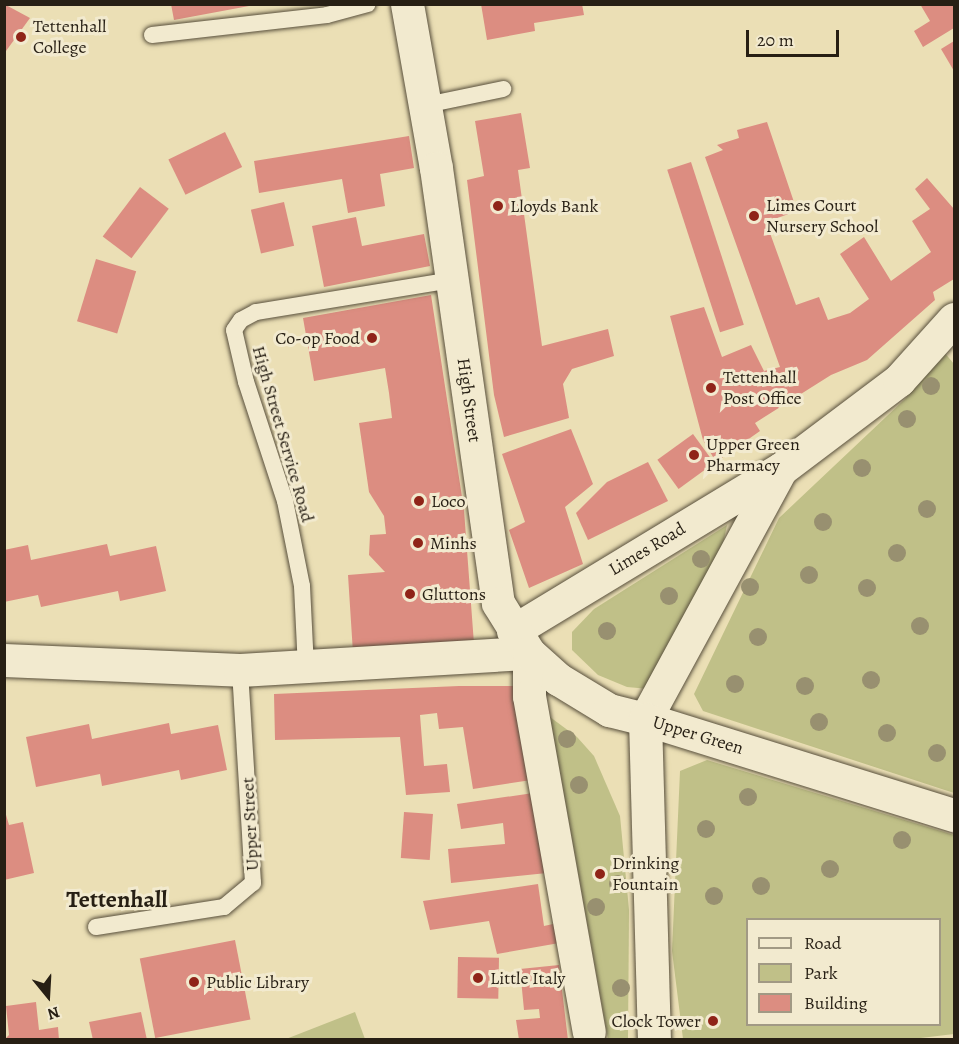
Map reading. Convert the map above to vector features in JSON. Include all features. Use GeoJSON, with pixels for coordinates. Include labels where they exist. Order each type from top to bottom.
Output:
{"type":"FeatureCollection","features":[{"type":"Feature","properties":{"kind":"street","name":"High Street"},"geometry":{"type":"LineString","coordinates":[[407,4],[427,109],[498,603],[521,642],[584,697],[609,710],[645,719]]}},
{"type":"Feature","properties":{"kind":"street","name":"Limes Road"},"geometry":{"type":"LineString","coordinates":[[521,642],[781,469],[899,380],[951,329]]}},
{"type":"Feature","properties":{"kind":"street","name":"Limes Road"},"geometry":{"type":"LineString","coordinates":[[645,719],[781,469]]}},
{"type":"Feature","properties":{"kind":"street"},"geometry":{"type":"LineString","coordinates":[[4,660],[240,670],[306,668],[521,642],[589,1032]]}},
{"type":"Feature","properties":{"kind":"street","name":"Upper Green"},"geometry":{"type":"LineString","coordinates":[[654,1040],[645,719],[954,815]]}},
{"type":"Feature","properties":{"kind":"lane"},"geometry":{"type":"LineString","coordinates":[[152,35],[327,15],[368,4]]}},
{"type":"Feature","properties":{"kind":"lane"},"geometry":{"type":"LineString","coordinates":[[427,109],[503,93]]}},
{"type":"Feature","properties":{"kind":"lane","name":"High Street Service Road"},"geometry":{"type":"LineString","coordinates":[[306,668],[302,586],[285,501],[246,382],[234,330],[241,320],[256,312],[452,280]]}},
{"type":"Feature","properties":{"kind":"lane","name":"Upper Street"},"geometry":{"type":"LineString","coordinates":[[96,927],[224,907],[253,883],[240,670]]}},
{"type":"Feature","properties":{"kind":"green space"},"geometry":{"type":"Polygon","coordinates":[[[944,352],[954,364],[954,793],[703,711],[694,694],[779,518],[905,399],[944,352]]]}},
{"type":"Feature","properties":{"kind":"green space"},"geometry":{"type":"Polygon","coordinates":[[[727,525],[717,572],[649,689],[627,687],[598,675],[572,650],[572,632],[594,609],[727,525]]]}},
{"type":"Feature","properties":{"kind":"green space"},"geometry":{"type":"Polygon","coordinates":[[[550,717],[577,737],[594,756],[620,816],[629,910],[628,1039],[608,1039],[550,717]]]}},
{"type":"Feature","properties":{"kind":"green space"},"geometry":{"type":"Polygon","coordinates":[[[707,760],[954,835],[954,1034],[904,1040],[683,1039],[672,951],[680,771],[707,760]]]}},
{"type":"Feature","properties":{"kind":"green space"},"geometry":{"type":"Polygon","coordinates":[[[355,1012],[365,1039],[286,1039],[355,1012]]]}},
{"type":"Feature","properties":{"kind":"building"},"geometry":{"type":"Polygon","coordinates":[[[4,4],[30,18],[6,51],[4,50],[4,4]]]}},
{"type":"Feature","properties":{"kind":"building"},"geometry":{"type":"Polygon","coordinates":[[[171,4],[249,4],[249,6],[174,20],[171,4]]]}},
{"type":"Feature","properties":{"kind":"building"},"geometry":{"type":"Polygon","coordinates":[[[481,4],[582,4],[584,15],[534,23],[535,31],[487,40],[481,4]]]}},
{"type":"Feature","properties":{"kind":"building"},"geometry":{"type":"Polygon","coordinates":[[[920,4],[954,4],[954,28],[923,47],[914,31],[930,21],[920,4]]]}},
{"type":"Feature","properties":{"kind":"building"},"geometry":{"type":"Polygon","coordinates":[[[954,41],[954,71],[941,49],[954,41]]]}},
{"type":"Feature","properties":{"kind":"building"},"geometry":{"type":"Polygon","coordinates":[[[521,113],[530,168],[518,170],[542,346],[608,329],[614,356],[572,369],[563,384],[569,418],[504,437],[494,395],[467,180],[484,176],[475,121],[521,113]]]}},
{"type":"Feature","properties":{"kind":"building"},"geometry":{"type":"Polygon","coordinates":[[[767,122],[797,211],[766,222],[796,305],[819,297],[828,320],[850,313],[869,299],[840,254],[864,237],[891,281],[931,252],[912,221],[930,209],[915,189],[927,178],[954,209],[954,279],[933,292],[935,300],[867,360],[831,375],[755,423],[760,431],[716,462],[703,440],[670,316],[704,307],[722,357],[751,345],[764,371],[780,367],[705,157],[723,150],[717,145],[739,138],[737,130],[767,122]]]}},
{"type":"Feature","properties":{"kind":"building"},"geometry":{"type":"Polygon","coordinates":[[[225,132],[242,167],[185,195],[168,160],[225,132]]]}},
{"type":"Feature","properties":{"kind":"building"},"geometry":{"type":"Polygon","coordinates":[[[409,136],[414,168],[380,174],[385,206],[348,213],[342,179],[259,193],[254,161],[409,136]]]}},
{"type":"Feature","properties":{"kind":"building"},"geometry":{"type":"Polygon","coordinates":[[[691,162],[744,325],[720,332],[667,170],[691,162]]]}},
{"type":"Feature","properties":{"kind":"building"},"geometry":{"type":"Polygon","coordinates":[[[140,187],[169,209],[131,258],[103,237],[140,187]]]}},
{"type":"Feature","properties":{"kind":"building"},"geometry":{"type":"Polygon","coordinates":[[[284,202],[294,246],[261,253],[251,210],[284,202]]]}},
{"type":"Feature","properties":{"kind":"building"},"geometry":{"type":"Polygon","coordinates":[[[356,217],[362,246],[424,234],[430,266],[324,287],[312,226],[356,217]]]}},
{"type":"Feature","properties":{"kind":"building"},"geometry":{"type":"Polygon","coordinates":[[[96,259],[136,271],[117,333],[77,321],[96,259]]]}},
{"type":"Feature","properties":{"kind":"building"},"geometry":{"type":"Polygon","coordinates":[[[431,295],[464,510],[474,644],[353,653],[348,575],[385,572],[369,555],[370,535],[386,534],[384,516],[369,492],[359,423],[392,418],[389,393],[385,368],[314,381],[303,318],[431,295]]]}},
{"type":"Feature","properties":{"kind":"building"},"geometry":{"type":"Polygon","coordinates":[[[571,429],[593,484],[565,507],[583,564],[529,588],[509,530],[525,522],[502,454],[571,429]]]}},
{"type":"Feature","properties":{"kind":"building"},"geometry":{"type":"Polygon","coordinates":[[[693,434],[714,463],[679,489],[657,460],[693,434]]]}},
{"type":"Feature","properties":{"kind":"building"},"geometry":{"type":"Polygon","coordinates":[[[648,462],[668,501],[588,540],[576,513],[607,482],[648,462]]]}},
{"type":"Feature","properties":{"kind":"building"},"geometry":{"type":"Polygon","coordinates":[[[107,544],[110,556],[156,546],[166,591],[120,601],[118,591],[41,607],[38,595],[4,602],[4,550],[28,545],[31,560],[107,544]]]}},
{"type":"Feature","properties":{"kind":"building"},"geometry":{"type":"Polygon","coordinates":[[[459,686],[517,686],[538,779],[473,789],[463,727],[439,729],[437,713],[420,715],[424,766],[447,764],[450,792],[406,795],[400,737],[275,740],[274,694],[459,686]]]}},
{"type":"Feature","properties":{"kind":"building"},"geometry":{"type":"Polygon","coordinates":[[[169,723],[171,734],[218,725],[227,770],[181,780],[179,770],[102,786],[100,774],[36,787],[26,737],[89,724],[92,739],[169,723]]]}},
{"type":"Feature","properties":{"kind":"building"},"geometry":{"type":"Polygon","coordinates":[[[540,792],[547,873],[451,883],[448,849],[505,844],[503,823],[461,829],[457,804],[540,792]]]}},
{"type":"Feature","properties":{"kind":"building"},"geometry":{"type":"Polygon","coordinates":[[[4,808],[9,825],[23,822],[34,873],[4,880],[4,808]]]}},
{"type":"Feature","properties":{"kind":"building"},"geometry":{"type":"Polygon","coordinates":[[[404,812],[433,814],[430,860],[401,858],[404,812]]]}},
{"type":"Feature","properties":{"kind":"building"},"geometry":{"type":"Polygon","coordinates":[[[538,884],[544,926],[562,922],[565,942],[497,954],[489,921],[430,930],[423,901],[538,884]]]}},
{"type":"Feature","properties":{"kind":"building","name":"Public Library"},"geometry":{"type":"Polygon","coordinates":[[[235,940],[250,1020],[155,1038],[140,959],[235,940]]]}},
{"type":"Feature","properties":{"kind":"building","name":"Little Italy"},"geometry":{"type":"Polygon","coordinates":[[[458,957],[499,958],[498,999],[457,998],[458,957]]]}},
{"type":"Feature","properties":{"kind":"building"},"geometry":{"type":"Polygon","coordinates":[[[559,965],[568,1040],[519,1040],[516,1020],[540,1018],[539,1009],[524,1010],[520,969],[559,965]]]}},
{"type":"Feature","properties":{"kind":"building"},"geometry":{"type":"Polygon","coordinates":[[[36,1002],[39,1030],[58,1027],[59,1040],[4,1040],[9,1035],[6,1006],[36,1002]]]}},
{"type":"Feature","properties":{"kind":"building"},"geometry":{"type":"Polygon","coordinates":[[[141,1012],[147,1040],[93,1040],[89,1022],[141,1012]]]}},
{"type":"Feature","properties":{"kind":"place","name":"Tettenhall College"},"geometry":{"type":"Point","coordinates":[21,37]}},
{"type":"Feature","properties":{"kind":"place","name":"Lloyds Bank"},"geometry":{"type":"Point","coordinates":[498,206]}},
{"type":"Feature","properties":{"kind":"place","name":"Limes Court Nursery School"},"geometry":{"type":"Point","coordinates":[754,216]}},
{"type":"Feature","properties":{"kind":"place","name":"Co-op Food"},"geometry":{"type":"Point","coordinates":[372,338]}},
{"type":"Feature","properties":{"kind":"place","name":"Tettenhall Post Office"},"geometry":{"type":"Point","coordinates":[711,388]}},
{"type":"Feature","properties":{"kind":"place","name":"Upper Green Pharmacy"},"geometry":{"type":"Point","coordinates":[694,455]}},
{"type":"Feature","properties":{"kind":"place","name":"Loco"},"geometry":{"type":"Point","coordinates":[419,501]}},
{"type":"Feature","properties":{"kind":"place","name":"Minhs"},"geometry":{"type":"Point","coordinates":[418,543]}},
{"type":"Feature","properties":{"kind":"place","name":"Gluttons"},"geometry":{"type":"Point","coordinates":[410,594]}},
{"type":"Feature","properties":{"kind":"place","name":"Drinking Fountain"},"geometry":{"type":"Point","coordinates":[600,874]}},
{"type":"Feature","properties":{"kind":"place","name":"Little Italy"},"geometry":{"type":"Point","coordinates":[478,978]}},
{"type":"Feature","properties":{"kind":"place","name":"Public Library"},"geometry":{"type":"Point","coordinates":[194,982]}},
{"type":"Feature","properties":{"kind":"place","name":"Clock Tower"},"geometry":{"type":"Point","coordinates":[713,1021]}},
{"type":"Feature","properties":{"kind":"district","name":"Tettenhall"},"geometry":{"type":"Point","coordinates":[117,900]}}]}
